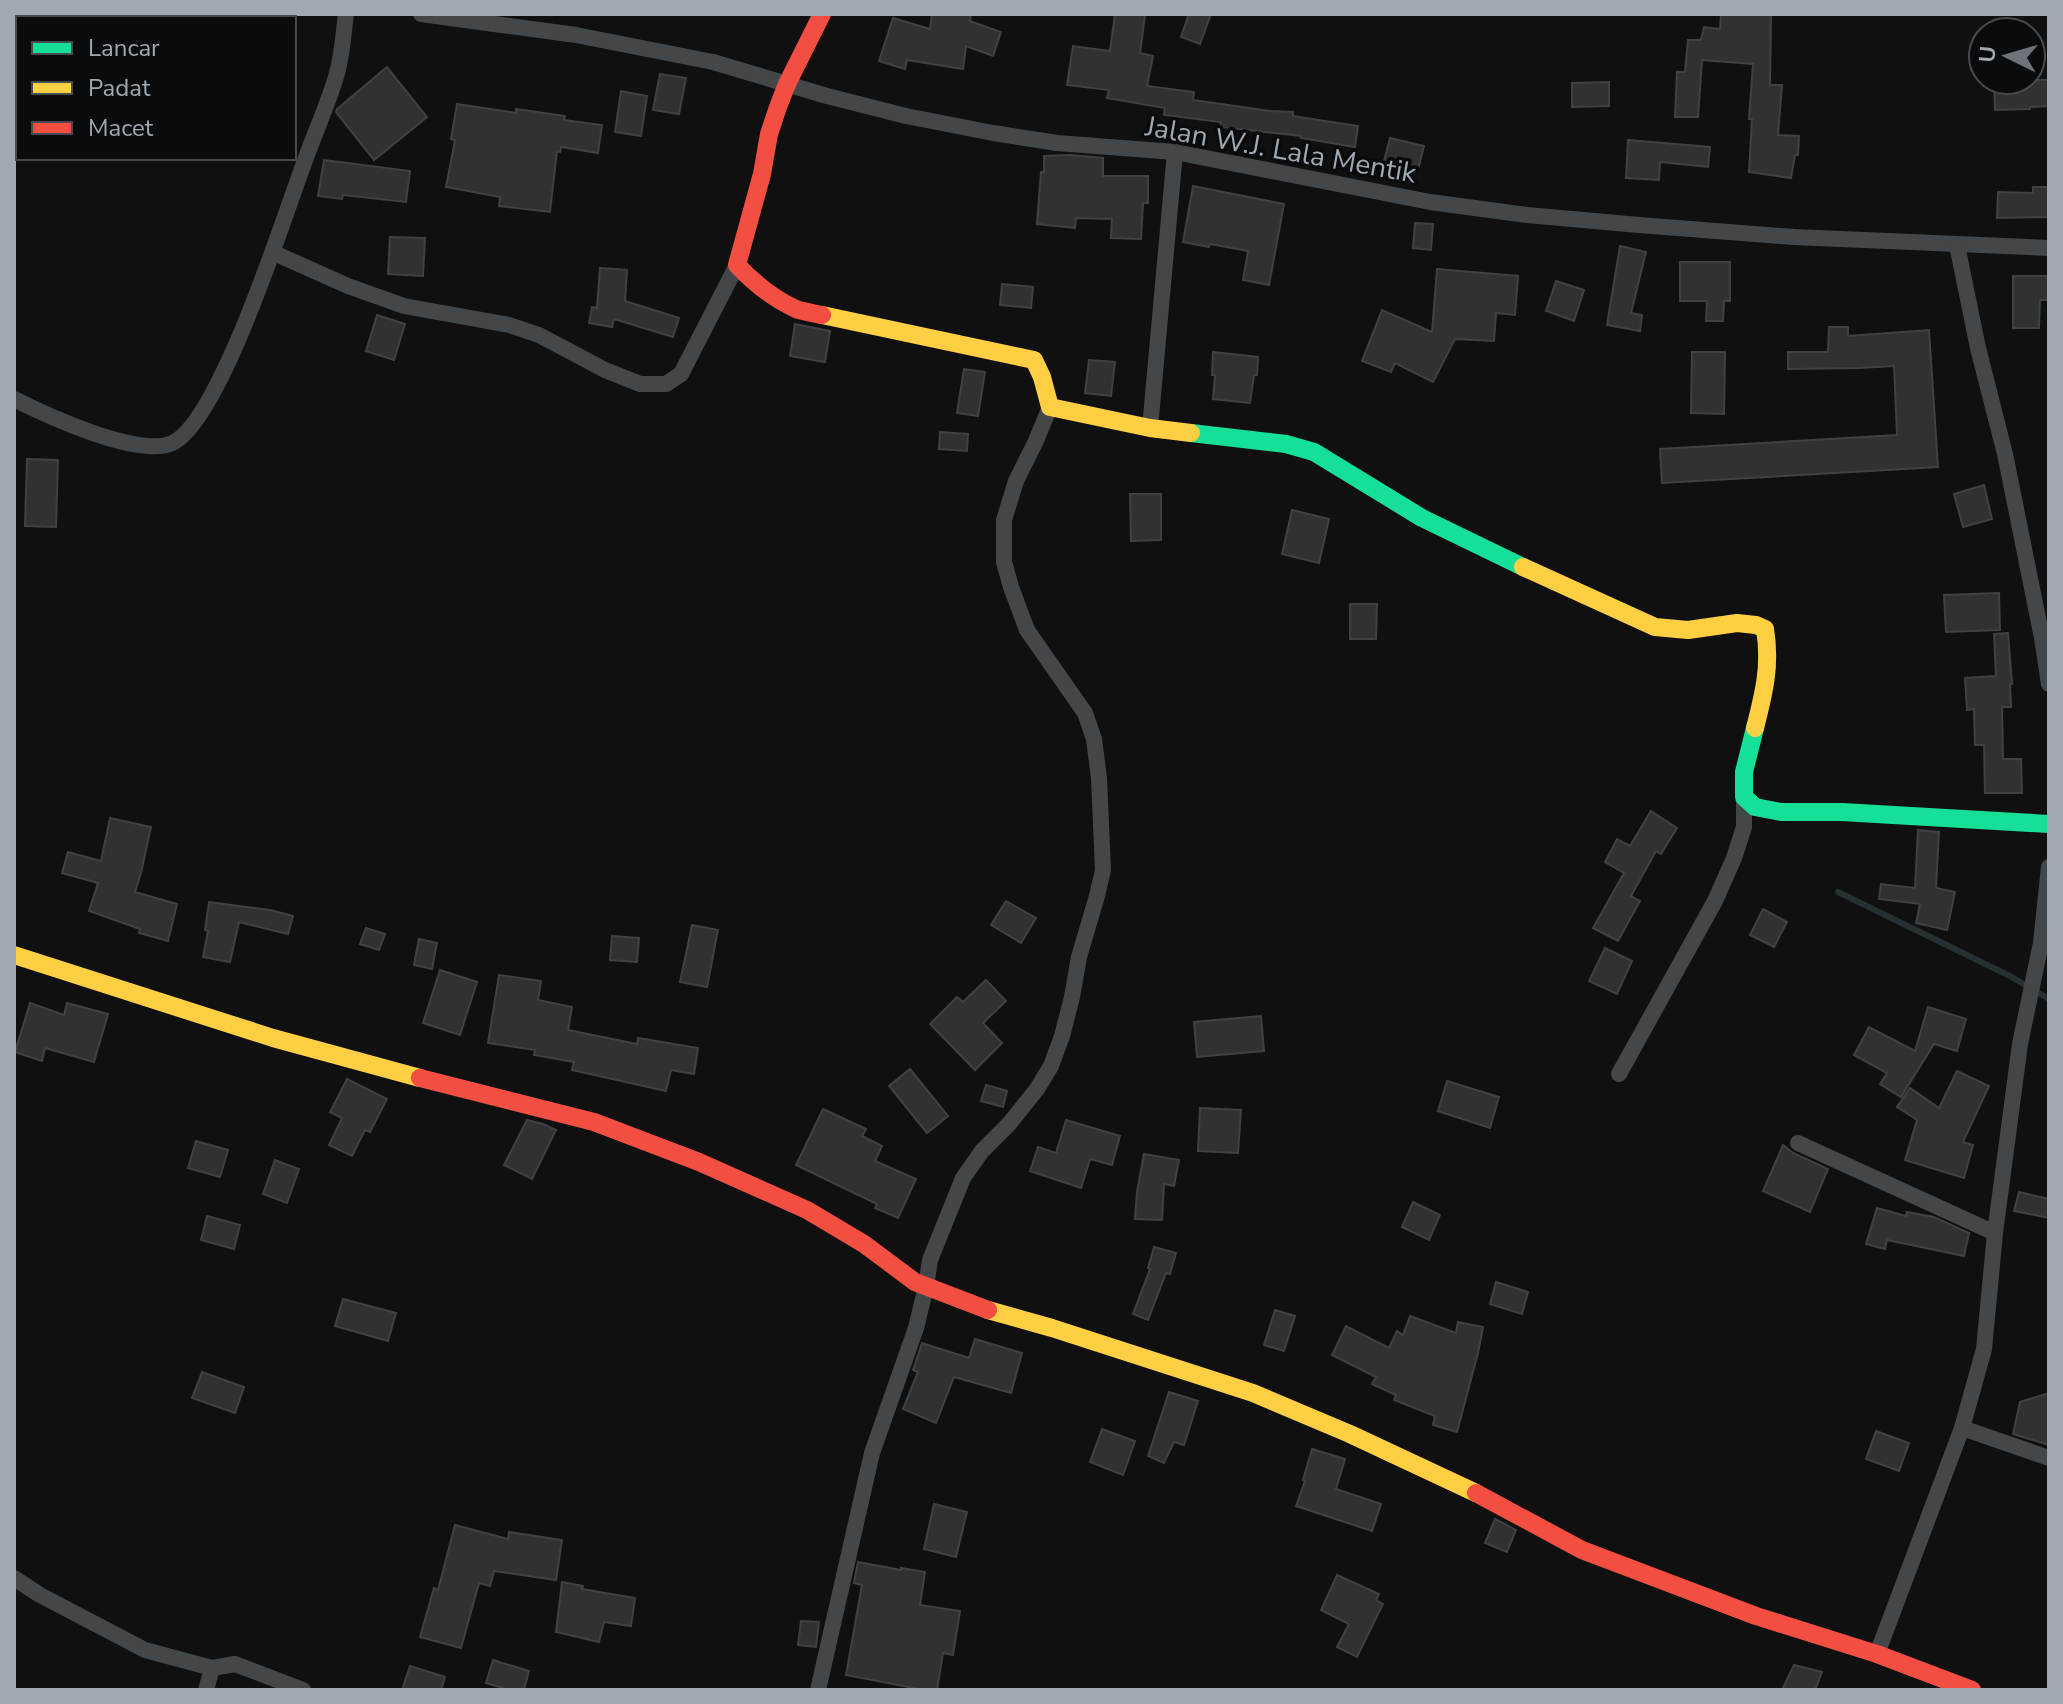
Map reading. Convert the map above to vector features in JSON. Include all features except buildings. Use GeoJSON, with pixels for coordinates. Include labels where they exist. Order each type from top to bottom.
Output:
{"type":"FeatureCollection","features":[{"type":"Feature","properties":{"kind":"street"},"geometry":{"type":"LineString","coordinates":[[14,399],[64,423],[108,437],[160,446],[182,438],[204,409],[219,381],[274,253],[336,78],[346,14]]}},
{"type":"Feature","properties":{"kind":"street","name":"Jalan W.J. Lala Mentik"},"geometry":{"type":"LineString","coordinates":[[421,14],[576,35],[713,62],[827,96],[993,133],[1057,143],[1175,152],[1430,202],[1527,215],[1778,236],[2049,248]]}},
{"type":"Feature","properties":{"kind":"street"},"geometry":{"type":"LineString","coordinates":[[274,253],[348,286],[404,306],[509,325],[539,335],[605,370],[640,384],[666,384],[681,374],[737,265],[762,174],[769,134],[787,84],[822,14]]}},
{"type":"Feature","properties":{"kind":"street"},"geometry":{"type":"LineString","coordinates":[[1150,428],[1175,152]]}},
{"type":"Feature","properties":{"kind":"street"},"geometry":{"type":"LineString","coordinates":[[1957,245],[1978,348],[2005,454],[2049,684]]}},
{"type":"Feature","properties":{"kind":"street"},"geometry":{"type":"LineString","coordinates":[[737,265],[751,281],[798,310],[1034,360],[1050,407],[1016,481],[1004,520],[1004,562],[1027,630],[1085,713],[1094,739],[1099,778],[1103,870],[1079,957],[1062,1036],[1051,1066],[1028,1101],[982,1151],[963,1178],[930,1260],[916,1328],[872,1453],[818,1690]]}},
{"type":"Feature","properties":{"kind":"street"},"geometry":{"type":"LineString","coordinates":[[1050,407],[1150,428],[1286,444],[1314,452],[1459,537],[1655,627],[1683,630],[1739,622],[1755,623],[1765,629],[1769,652],[1766,685],[1744,772],[1744,827],[1734,858],[1715,901],[1619,1074]]}},
{"type":"Feature","properties":{"kind":"street"},"geometry":{"type":"LineString","coordinates":[[1744,797],[1755,807],[1781,812],[1842,812],[2049,824]]}},
{"type":"Feature","properties":{"kind":"street"},"geometry":{"type":"LineString","coordinates":[[1877,1654],[1962,1428],[1984,1349],[1995,1233],[2020,1044],[2035,966],[2045,944],[2049,867]]}},
{"type":"Feature","properties":{"kind":"street"},"geometry":{"type":"LineString","coordinates":[[14,955],[273,1038],[594,1122],[699,1162],[807,1210],[864,1244],[926,1287],[977,1307],[1253,1393],[1466,1487],[1582,1550],[1756,1616],[1877,1654],[1972,1690]]}},
{"type":"Feature","properties":{"kind":"street"},"geometry":{"type":"LineString","coordinates":[[1798,1143],[1995,1233]]}},
{"type":"Feature","properties":{"kind":"street"},"geometry":{"type":"LineString","coordinates":[[1962,1428],[2049,1458]]}},
{"type":"Feature","properties":{"kind":"street"},"geometry":{"type":"LineString","coordinates":[[14,1578],[145,1650],[212,1668],[235,1664],[303,1690]]}},
{"type":"Feature","properties":{"kind":"street"},"geometry":{"type":"LineString","coordinates":[[206,1690],[212,1668]]}},
{"type":"Feature","properties":{"kind":"waterway"},"geometry":{"type":"LineString","coordinates":[[1838,892],[2010,976],[2049,999]]}},
{"type":"Feature","properties":{"kind":"traffic: fast"},"geometry":{"type":"LineString","coordinates":[[1191,433],[1286,444],[1314,452],[1422,518],[1523,567]]}},
{"type":"Feature","properties":{"kind":"traffic: fast"},"geometry":{"type":"LineString","coordinates":[[1755,728],[1744,772],[1744,797],[1755,807],[1781,812],[1842,812],[2049,824]]}},
{"type":"Feature","properties":{"kind":"traffic: slow"},"geometry":{"type":"LineString","coordinates":[[822,315],[1034,360],[1050,407],[1150,428],[1191,433]]}},
{"type":"Feature","properties":{"kind":"traffic: slow"},"geometry":{"type":"LineString","coordinates":[[1523,567],[1655,627],[1688,630],[1737,623],[1765,629],[1767,667],[1755,728]]}},
{"type":"Feature","properties":{"kind":"traffic: slow"},"geometry":{"type":"LineString","coordinates":[[14,955],[273,1038],[420,1078]]}},
{"type":"Feature","properties":{"kind":"traffic: slow"},"geometry":{"type":"LineString","coordinates":[[988,1310],[1253,1393],[1476,1493]]}},
{"type":"Feature","properties":{"kind":"traffic: jam"},"geometry":{"type":"LineString","coordinates":[[822,14],[778,107],[737,265],[780,300],[796,309],[822,315]]}},
{"type":"Feature","properties":{"kind":"traffic: jam"},"geometry":{"type":"LineString","coordinates":[[420,1078],[594,1122],[699,1162],[807,1210],[864,1244],[915,1282],[988,1310]]}},
{"type":"Feature","properties":{"kind":"traffic: jam"},"geometry":{"type":"LineString","coordinates":[[1476,1493],[1582,1550],[1756,1616],[1877,1654],[1972,1690]]}}]}
